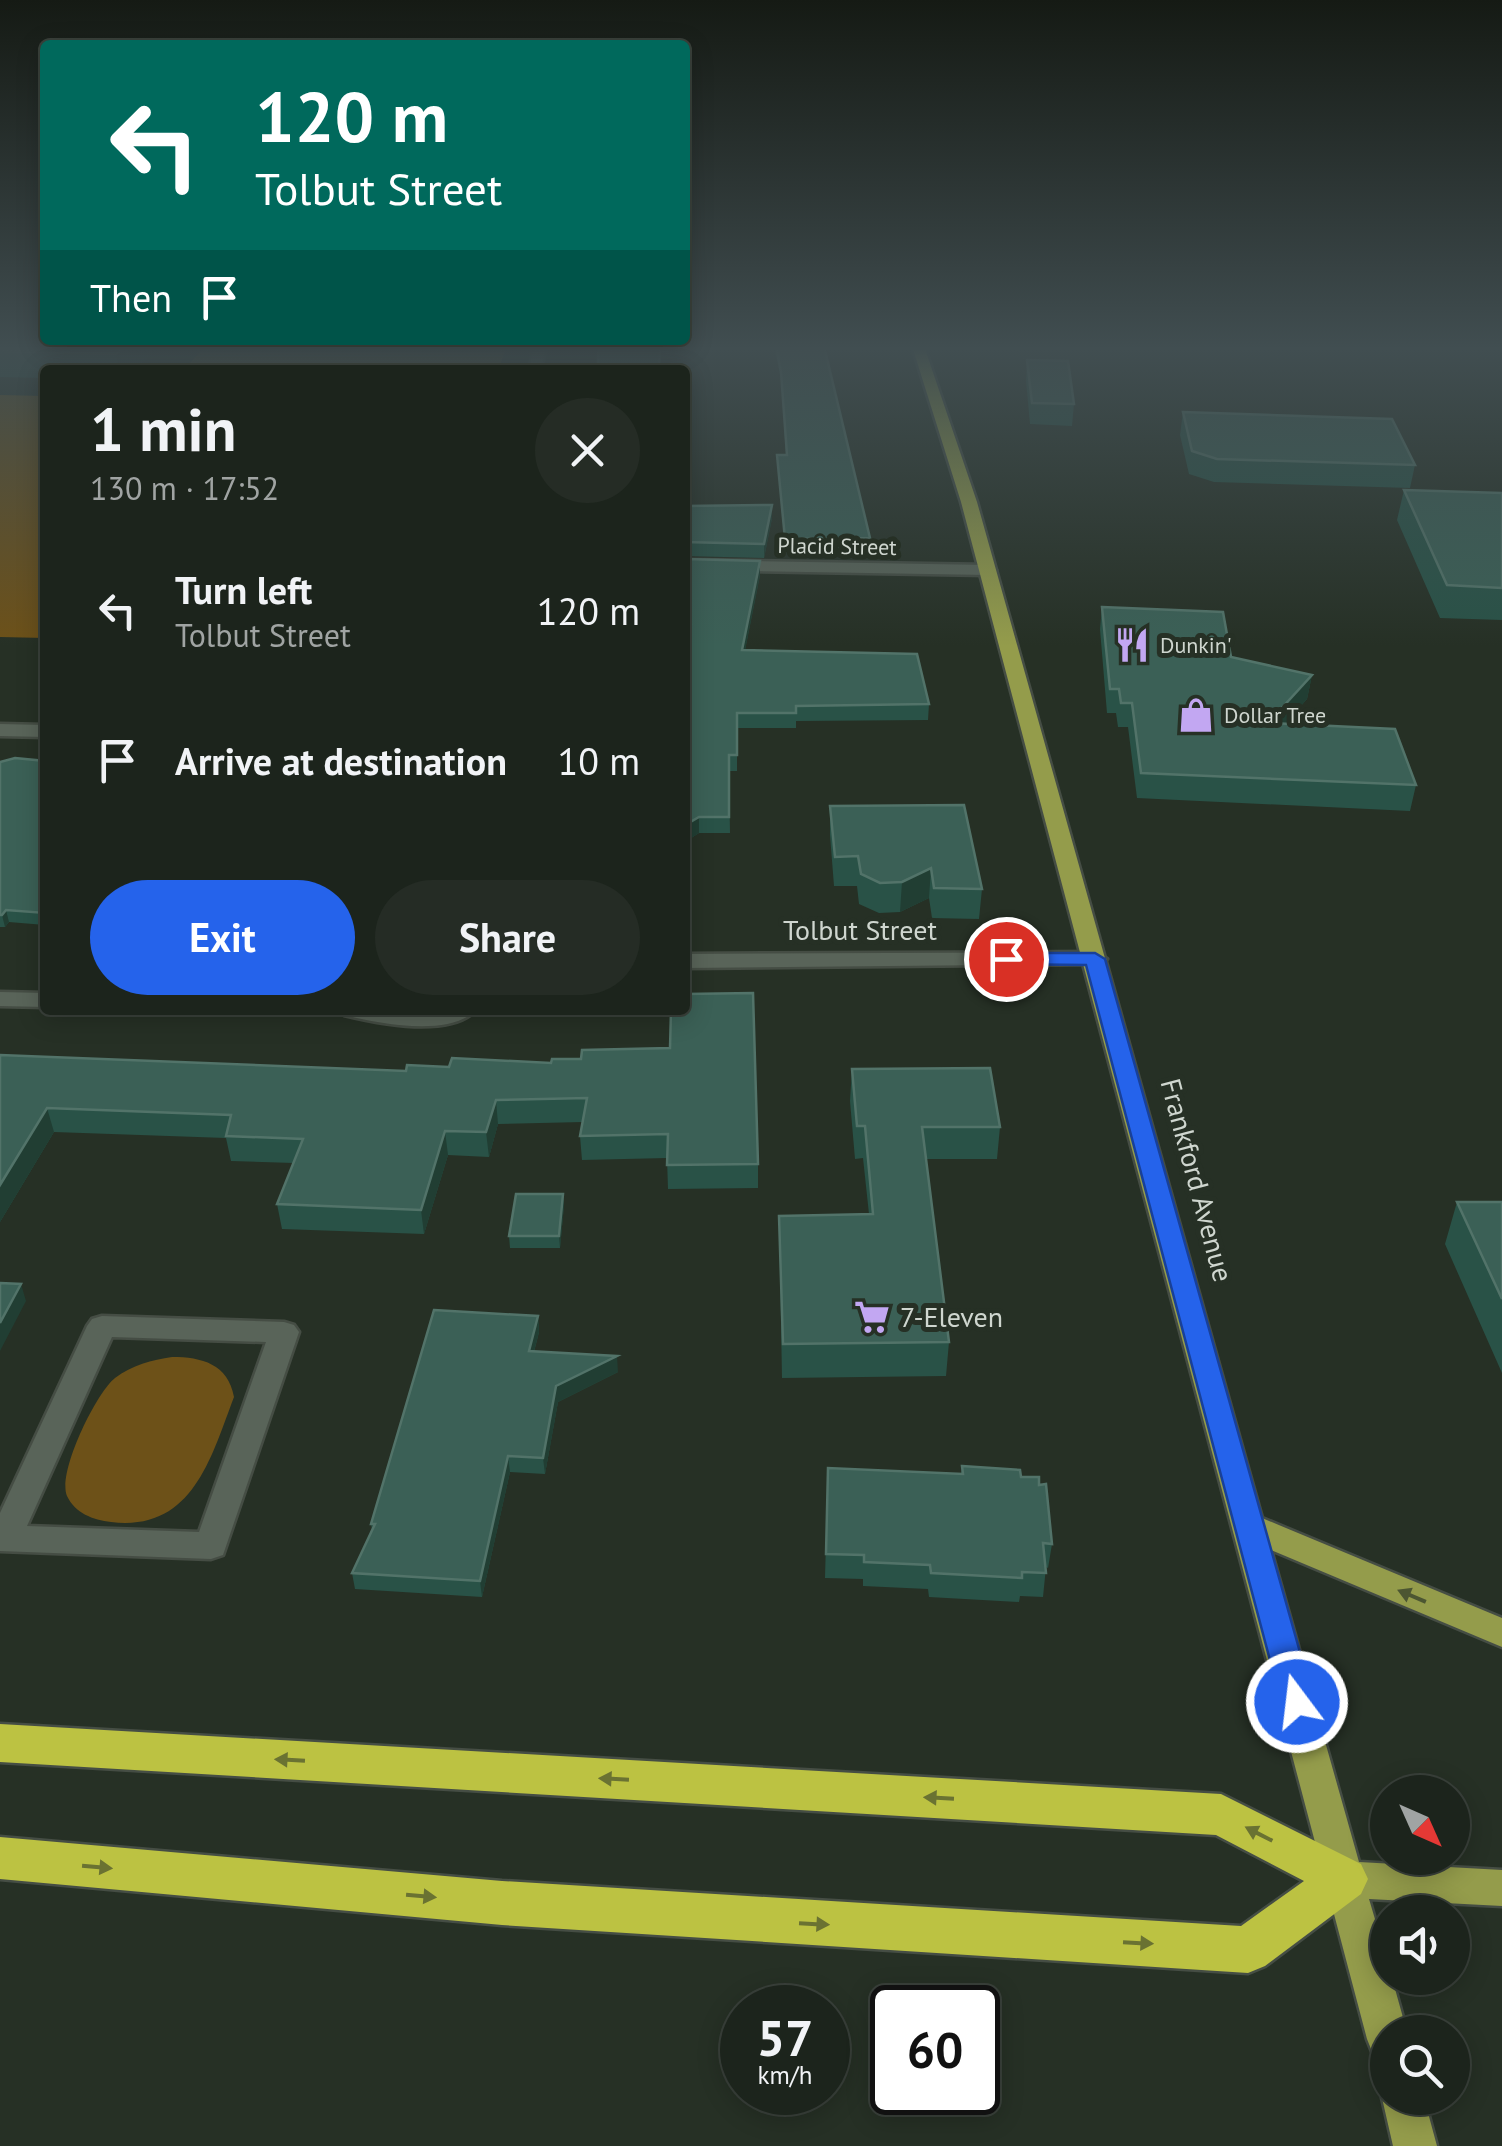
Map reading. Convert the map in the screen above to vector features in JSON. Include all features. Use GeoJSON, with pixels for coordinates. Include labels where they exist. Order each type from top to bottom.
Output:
{"type":"FeatureCollection","features":[{"type":"Feature","properties":{"kind":"highway"},"geometry":{"type":"LineString","coordinates":[[0,1743],[1221,1815],[1345,1879],[1248,1950],[522,1904],[0,1858]]}},
{"type":"Feature","properties":{"kind":"main road","name":"Frankford Avenue"},"geometry":{"type":"LineString","coordinates":[[949,446],[988,570],[1382,2015]]}},
{"type":"Feature","properties":{"kind":"main road"},"geometry":{"type":"LineString","coordinates":[[1250,1528],[1502,1634]]}},
{"type":"Feature","properties":{"kind":"main road"},"geometry":{"type":"LineString","coordinates":[[1345,1879],[1502,1888]]}},
{"type":"Feature","properties":{"kind":"main road"},"geometry":{"type":"LineString","coordinates":[[1407,2115],[1415,2146]]}},
{"type":"Feature","properties":{"kind":"street","name":"Placid Street"},"geometry":{"type":"LineString","coordinates":[[690,564],[988,570]]}},
{"type":"Feature","properties":{"kind":"street"},"geometry":{"type":"LineString","coordinates":[[0,730],[40,732]]}},
{"type":"Feature","properties":{"kind":"street","name":"Tolbut Street"},"geometry":{"type":"LineString","coordinates":[[690,961],[1095,959]]}},
{"type":"Feature","properties":{"kind":"street"},"geometry":{"type":"LineString","coordinates":[[0,999],[40,1000]]}},
{"type":"Feature","properties":{"kind":"street"},"geometry":{"type":"LineString","coordinates":[[370,1015],[414,1020],[439,1015]]}},
{"type":"Feature","properties":{"kind":"street"},"geometry":{"type":"LineString","coordinates":[[102,1326],[284,1332],[211,1546],[3,1538],[102,1326]]}},
{"type":"Feature","properties":{"kind":"shaded area"},"geometry":{"type":"Polygon","coordinates":[[[0,446],[40,446],[40,638],[0,637],[0,446]]]}},
{"type":"Feature","properties":{"kind":"shaded area"},"geometry":{"type":"Polygon","coordinates":[[[172,1357],[212,1365],[231,1386],[234,1397],[207,1466],[180,1503],[162,1515],[139,1522],[111,1522],[85,1515],[70,1502],[65,1485],[89,1416],[115,1378],[142,1364],[172,1357]]]}},
{"type":"Feature","properties":{"kind":"building"},"geometry":{"type":"Polygon","coordinates":[[[786,446],[848,446],[870,538],[785,539],[777,455],[787,455],[786,446]]]}},
{"type":"Feature","properties":{"kind":"building"},"geometry":{"type":"Polygon","coordinates":[[[1191,446],[1406,446],[1415,465],[1217,459],[1192,451],[1191,446]]]}},
{"type":"Feature","properties":{"kind":"building"},"geometry":{"type":"Polygon","coordinates":[[[1404,490],[1502,493],[1502,588],[1447,585],[1404,490]]]}},
{"type":"Feature","properties":{"kind":"building"},"geometry":{"type":"Polygon","coordinates":[[[772,505],[764,544],[690,542],[690,506],[772,505]]]}},
{"type":"Feature","properties":{"kind":"building"},"geometry":{"type":"Polygon","coordinates":[[[690,559],[760,561],[742,650],[917,654],[929,704],[796,706],[796,713],[737,713],[737,755],[729,755],[729,817],[699,817],[690,822],[690,559]]]}},
{"type":"Feature","properties":{"kind":"building"},"geometry":{"type":"Polygon","coordinates":[[[1102,607],[1223,612],[1231,657],[1312,675],[1268,723],[1395,729],[1416,785],[1141,773],[1132,703],[1121,703],[1119,689],[1110,689],[1102,607]]]}},
{"type":"Feature","properties":{"kind":"building"},"geometry":{"type":"Polygon","coordinates":[[[15,758],[40,760],[40,913],[6,910],[0,915],[0,762],[15,758]]]}},
{"type":"Feature","properties":{"kind":"building"},"geometry":{"type":"Polygon","coordinates":[[[964,805],[982,889],[934,888],[931,868],[902,882],[880,883],[861,874],[858,856],[835,857],[830,806],[964,805]]]}},
{"type":"Feature","properties":{"kind":"building"},"geometry":{"type":"Polygon","coordinates":[[[753,993],[758,1164],[667,1165],[668,1134],[580,1136],[587,1098],[496,1100],[486,1132],[445,1131],[421,1210],[277,1204],[303,1139],[226,1136],[231,1115],[47,1108],[0,1185],[0,1055],[406,1071],[407,1065],[449,1067],[452,1058],[551,1063],[552,1059],[581,1059],[582,1050],[670,1048],[671,1015],[690,1015],[690,994],[753,993]]]}},
{"type":"Feature","properties":{"kind":"building"},"geometry":{"type":"Polygon","coordinates":[[[990,1068],[1000,1127],[922,1127],[949,1342],[783,1344],[779,1216],[873,1214],[865,1126],[857,1126],[852,1069],[990,1068]]]}},
{"type":"Feature","properties":{"kind":"building"},"geometry":{"type":"Polygon","coordinates":[[[516,1194],[563,1194],[559,1236],[509,1236],[516,1194]]]}},
{"type":"Feature","properties":{"kind":"building"},"geometry":{"type":"Polygon","coordinates":[[[1457,1202],[1502,1202],[1502,1299],[1457,1202]]]}},
{"type":"Feature","properties":{"kind":"building"},"geometry":{"type":"Polygon","coordinates":[[[0,1283],[21,1284],[0,1323],[0,1283]]]}},
{"type":"Feature","properties":{"kind":"building"},"geometry":{"type":"Polygon","coordinates":[[[434,1310],[538,1316],[529,1351],[617,1356],[556,1386],[543,1458],[508,1456],[480,1581],[352,1573],[375,1524],[371,1524],[434,1310]]]}},
{"type":"Feature","properties":{"kind":"building"},"geometry":{"type":"Polygon","coordinates":[[[962,1466],[1020,1470],[1021,1477],[1039,1477],[1039,1485],[1046,1484],[1052,1544],[1043,1543],[1046,1573],[1022,1572],[1022,1578],[931,1573],[930,1565],[864,1562],[864,1555],[826,1554],[828,1468],[963,1474],[962,1466]]]}},
{"type":"Feature","properties":{"kind":"place","name":"Dunkin'"},"geometry":{"type":"Point","coordinates":[1132,645]}},
{"type":"Feature","properties":{"kind":"place","name":"Dollar Tree"},"geometry":{"type":"Point","coordinates":[1196,715]}},
{"type":"Feature","properties":{"kind":"place","name":"7-Eleven"},"geometry":{"type":"Point","coordinates":[872,1317]}},
{"type":"Feature","properties":{"kind":"route"},"geometry":{"type":"LineString","coordinates":[[1006,959],[1095,959],[1297,1702]]}}]}
